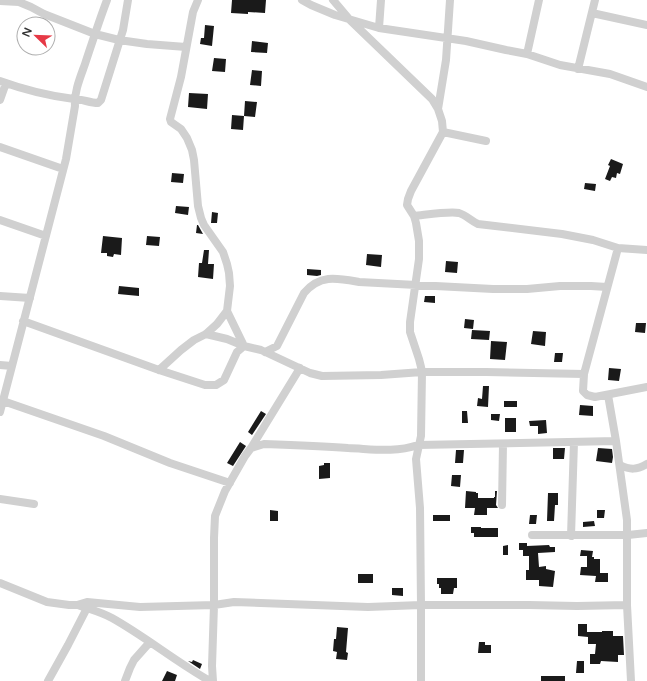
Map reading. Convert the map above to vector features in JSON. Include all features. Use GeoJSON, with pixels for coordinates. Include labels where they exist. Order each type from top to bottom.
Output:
{"type":"FeatureCollection","features":[{"type":"Feature","properties":{"kind":"street"},"geometry":{"type":"LineString","coordinates":[[0,0],[31,3],[44,14],[95,34],[147,44],[186,47]]}},
{"type":"Feature","properties":{"kind":"street"},"geometry":{"type":"LineString","coordinates":[[0,412],[66,159],[77,87],[107,0]]}},
{"type":"Feature","properties":{"kind":"street"},"geometry":{"type":"LineString","coordinates":[[0,100],[3,82],[20,88],[98,103],[101,100],[123,30],[128,0]]}},
{"type":"Feature","properties":{"kind":"street"},"geometry":{"type":"LineString","coordinates":[[158,370],[181,350],[194,340],[206,334],[217,324],[226,311],[230,286],[229,273],[223,252],[204,226],[201,218],[198,206],[192,150],[181,129],[171,122],[170,119],[181,77],[193,12],[198,0]]}},
{"type":"Feature","properties":{"kind":"street"},"geometry":{"type":"LineString","coordinates":[[302,0],[335,15],[379,28],[447,38],[526,54],[560,65],[610,74],[647,87]]}},
{"type":"Feature","properties":{"kind":"street"},"geometry":{"type":"LineString","coordinates":[[333,0],[350,20],[432,99],[438,109],[442,121],[442,132],[411,191],[407,205],[414,216],[419,241],[418,267],[414,289],[410,332],[422,372],[421,436],[416,459],[420,508],[421,681]]}},
{"type":"Feature","properties":{"kind":"street"},"geometry":{"type":"LineString","coordinates":[[379,28],[381,0]]}},
{"type":"Feature","properties":{"kind":"street"},"geometry":{"type":"LineString","coordinates":[[438,109],[446,60],[450,0]]}},
{"type":"Feature","properties":{"kind":"street"},"geometry":{"type":"LineString","coordinates":[[526,54],[539,0]]}},
{"type":"Feature","properties":{"kind":"street"},"geometry":{"type":"LineString","coordinates":[[578,69],[595,0]]}},
{"type":"Feature","properties":{"kind":"street"},"geometry":{"type":"LineString","coordinates":[[592,13],[647,25]]}},
{"type":"Feature","properties":{"kind":"street"},"geometry":{"type":"LineString","coordinates":[[442,132],[486,141]]}},
{"type":"Feature","properties":{"kind":"street"},"geometry":{"type":"LineString","coordinates":[[0,147],[63,169]]}},
{"type":"Feature","properties":{"kind":"street"},"geometry":{"type":"LineString","coordinates":[[414,216],[450,212],[459,213],[478,224],[562,234],[592,240],[618,248],[647,250]]}},
{"type":"Feature","properties":{"kind":"street"},"geometry":{"type":"LineString","coordinates":[[0,220],[46,236]]}},
{"type":"Feature","properties":{"kind":"street"},"geometry":{"type":"LineString","coordinates":[[618,248],[584,374],[583,391],[595,398],[647,387]]}},
{"type":"Feature","properties":{"kind":"street"},"geometry":{"type":"LineString","coordinates":[[265,352],[277,346],[308,288],[322,280],[330,278],[340,278],[359,282],[493,289],[528,289],[560,286],[607,287]]}},
{"type":"Feature","properties":{"kind":"street"},"geometry":{"type":"LineString","coordinates":[[0,296],[30,298]]}},
{"type":"Feature","properties":{"kind":"street"},"geometry":{"type":"LineString","coordinates":[[226,311],[244,346]]}},
{"type":"Feature","properties":{"kind":"street"},"geometry":{"type":"LineString","coordinates":[[24,321],[158,370],[205,385],[216,385],[224,380],[237,352],[244,346]]}},
{"type":"Feature","properties":{"kind":"street"},"geometry":{"type":"LineString","coordinates":[[206,334],[260,350],[310,373],[322,376],[381,375],[422,372],[584,374]]}},
{"type":"Feature","properties":{"kind":"street"},"geometry":{"type":"LineString","coordinates":[[277,346],[280,359]]}},
{"type":"Feature","properties":{"kind":"street"},"geometry":{"type":"LineString","coordinates":[[0,365],[12,366]]}},
{"type":"Feature","properties":{"kind":"street"},"geometry":{"type":"LineString","coordinates":[[213,681],[215,516],[225,490],[241,462],[300,368]]}},
{"type":"Feature","properties":{"kind":"street"},"geometry":{"type":"LineString","coordinates":[[608,395],[628,520],[627,605],[631,681]]}},
{"type":"Feature","properties":{"kind":"street"},"geometry":{"type":"LineString","coordinates":[[3,401],[104,436],[170,463],[230,483]]}},
{"type":"Feature","properties":{"kind":"street"},"geometry":{"type":"LineString","coordinates":[[251,448],[264,444],[399,450],[408,449],[418,445],[616,441]]}},
{"type":"Feature","properties":{"kind":"street"},"geometry":{"type":"LineString","coordinates":[[571,536],[574,442]]}},
{"type":"Feature","properties":{"kind":"street"},"geometry":{"type":"LineString","coordinates":[[502,505],[503,444]]}},
{"type":"Feature","properties":{"kind":"street"},"geometry":{"type":"LineString","coordinates":[[620,465],[626,468],[634,469],[647,464]]}},
{"type":"Feature","properties":{"kind":"street"},"geometry":{"type":"LineString","coordinates":[[0,499],[34,504]]}},
{"type":"Feature","properties":{"kind":"street"},"geometry":{"type":"LineString","coordinates":[[532,535],[571,536],[628,535],[647,533]]}},
{"type":"Feature","properties":{"kind":"street"},"geometry":{"type":"LineString","coordinates":[[0,583],[47,602],[77,605],[112,618],[150,642],[203,679],[212,666]]}},
{"type":"Feature","properties":{"kind":"street"},"geometry":{"type":"LineString","coordinates":[[77,605],[87,602],[140,607],[234,602],[368,607],[421,605],[627,605]]}},
{"type":"Feature","properties":{"kind":"street"},"geometry":{"type":"LineString","coordinates":[[48,681],[90,609],[100,603]]}},
{"type":"Feature","properties":{"kind":"street"},"geometry":{"type":"LineString","coordinates":[[125,681],[134,660],[150,642]]}},
{"type":"Feature","properties":{"kind":"building"},"geometry":{"type":"Polygon","coordinates":[[[232,0],[266,0],[265,13],[231,13],[232,0]]]}},
{"type":"Feature","properties":{"kind":"building"},"geometry":{"type":"Polygon","coordinates":[[[205,25],[214,26],[212,46],[200,44],[201,38],[204,38],[205,25]]]}},
{"type":"Feature","properties":{"kind":"building"},"geometry":{"type":"Polygon","coordinates":[[[252,41],[268,43],[267,53],[251,52],[252,41]]]}},
{"type":"Feature","properties":{"kind":"building"},"geometry":{"type":"Polygon","coordinates":[[[214,58],[226,59],[225,72],[212,71],[214,58]]]}},
{"type":"Feature","properties":{"kind":"building"},"geometry":{"type":"Polygon","coordinates":[[[252,70],[262,71],[261,86],[250,85],[252,70]]]}},
{"type":"Feature","properties":{"kind":"building"},"geometry":{"type":"Polygon","coordinates":[[[189,93],[208,94],[207,109],[188,107],[189,93]]]}},
{"type":"Feature","properties":{"kind":"building"},"geometry":{"type":"Polygon","coordinates":[[[245,101],[257,102],[255,117],[244,116],[245,101]]]}},
{"type":"Feature","properties":{"kind":"building"},"geometry":{"type":"Polygon","coordinates":[[[232,115],[244,116],[243,130],[231,129],[232,115]]]}},
{"type":"Feature","properties":{"kind":"building"},"geometry":{"type":"Polygon","coordinates":[[[611,159],[623,164],[620,174],[617,173],[616,178],[612,177],[610,181],[605,179],[611,159]]]}},
{"type":"Feature","properties":{"kind":"building"},"geometry":{"type":"Polygon","coordinates":[[[172,173],[184,174],[183,183],[171,182],[172,173]]]}},
{"type":"Feature","properties":{"kind":"building"},"geometry":{"type":"Polygon","coordinates":[[[585,183],[596,184],[595,191],[584,189],[585,183]]]}},
{"type":"Feature","properties":{"kind":"building"},"geometry":{"type":"Polygon","coordinates":[[[176,206],[189,207],[188,215],[175,213],[176,206]]]}},
{"type":"Feature","properties":{"kind":"building"},"geometry":{"type":"Polygon","coordinates":[[[212,212],[218,213],[217,223],[211,223],[212,212]]]}},
{"type":"Feature","properties":{"kind":"building"},"geometry":{"type":"Polygon","coordinates":[[[198,225],[203,234],[196,233],[198,225]]]}},
{"type":"Feature","properties":{"kind":"building"},"geometry":{"type":"Polygon","coordinates":[[[103,236],[122,238],[121,255],[114,254],[113,257],[107,256],[107,253],[101,253],[103,236]]]}},
{"type":"Feature","properties":{"kind":"building"},"geometry":{"type":"Polygon","coordinates":[[[147,236],[160,237],[159,246],[146,245],[147,236]]]}},
{"type":"Feature","properties":{"kind":"building"},"geometry":{"type":"Polygon","coordinates":[[[204,250],[209,250],[208,264],[214,264],[213,279],[198,277],[199,263],[202,263],[204,250]]]}},
{"type":"Feature","properties":{"kind":"building"},"geometry":{"type":"Polygon","coordinates":[[[367,254],[382,255],[381,267],[366,265],[367,254]]]}},
{"type":"Feature","properties":{"kind":"building"},"geometry":{"type":"Polygon","coordinates":[[[446,261],[458,262],[457,273],[445,272],[446,261]]]}},
{"type":"Feature","properties":{"kind":"building"},"geometry":{"type":"Polygon","coordinates":[[[307,269],[321,270],[321,275],[307,275],[307,269]]]}},
{"type":"Feature","properties":{"kind":"building"},"geometry":{"type":"Polygon","coordinates":[[[119,286],[139,288],[139,296],[118,294],[119,286]]]}},
{"type":"Feature","properties":{"kind":"building"},"geometry":{"type":"Polygon","coordinates":[[[425,296],[435,296],[435,303],[424,302],[425,296]]]}},
{"type":"Feature","properties":{"kind":"building"},"geometry":{"type":"Polygon","coordinates":[[[465,319],[474,320],[473,329],[464,328],[465,319]]]}},
{"type":"Feature","properties":{"kind":"building"},"geometry":{"type":"Polygon","coordinates":[[[636,323],[646,323],[645,333],[635,332],[636,323]]]}},
{"type":"Feature","properties":{"kind":"building"},"geometry":{"type":"Polygon","coordinates":[[[472,330],[490,331],[489,340],[471,339],[472,330]]]}},
{"type":"Feature","properties":{"kind":"building"},"geometry":{"type":"Polygon","coordinates":[[[533,331],[546,332],[545,346],[531,344],[533,331]]]}},
{"type":"Feature","properties":{"kind":"building"},"geometry":{"type":"Polygon","coordinates":[[[491,341],[507,342],[505,360],[490,359],[491,341]]]}},
{"type":"Feature","properties":{"kind":"building"},"geometry":{"type":"Polygon","coordinates":[[[555,353],[563,353],[562,362],[554,362],[555,353]]]}},
{"type":"Feature","properties":{"kind":"building"},"geometry":{"type":"Polygon","coordinates":[[[609,368],[621,369],[619,381],[608,380],[609,368]]]}},
{"type":"Feature","properties":{"kind":"building"},"geometry":{"type":"Polygon","coordinates":[[[483,386],[489,386],[488,407],[477,406],[478,398],[482,399],[483,386]]]}},
{"type":"Feature","properties":{"kind":"building"},"geometry":{"type":"Polygon","coordinates":[[[504,401],[517,401],[517,407],[504,407],[504,401]]]}},
{"type":"Feature","properties":{"kind":"building"},"geometry":{"type":"Polygon","coordinates":[[[580,405],[593,406],[593,416],[579,415],[580,405]]]}},
{"type":"Feature","properties":{"kind":"building"},"geometry":{"type":"Polygon","coordinates":[[[261,411],[266,414],[252,435],[248,432],[261,411]]]}},
{"type":"Feature","properties":{"kind":"building"},"geometry":{"type":"Polygon","coordinates":[[[462,411],[467,411],[468,423],[462,423],[462,411]]]}},
{"type":"Feature","properties":{"kind":"building"},"geometry":{"type":"Polygon","coordinates":[[[491,414],[500,414],[499,421],[491,420],[491,414]]]}},
{"type":"Feature","properties":{"kind":"building"},"geometry":{"type":"Polygon","coordinates":[[[505,418],[516,418],[516,432],[505,432],[505,418]]]}},
{"type":"Feature","properties":{"kind":"building"},"geometry":{"type":"Polygon","coordinates":[[[546,420],[547,433],[538,434],[538,426],[530,426],[529,421],[546,420]]]}},
{"type":"Feature","properties":{"kind":"building"},"geometry":{"type":"Polygon","coordinates":[[[240,442],[246,446],[233,466],[227,463],[240,442]]]}},
{"type":"Feature","properties":{"kind":"building"},"geometry":{"type":"Polygon","coordinates":[[[553,448],[565,448],[564,459],[553,459],[553,448]]]}},
{"type":"Feature","properties":{"kind":"building"},"geometry":{"type":"Polygon","coordinates":[[[598,448],[612,449],[612,463],[596,461],[598,448]]]}},
{"type":"Feature","properties":{"kind":"building"},"geometry":{"type":"Polygon","coordinates":[[[456,450],[464,450],[463,463],[455,463],[456,450]]]}},
{"type":"Feature","properties":{"kind":"building"},"geometry":{"type":"Polygon","coordinates":[[[324,463],[330,463],[330,478],[319,479],[319,466],[324,465],[324,463]]]}},
{"type":"Feature","properties":{"kind":"building"},"geometry":{"type":"Polygon","coordinates":[[[452,475],[461,475],[460,487],[451,486],[452,475]]]}},
{"type":"Feature","properties":{"kind":"building"},"geometry":{"type":"Polygon","coordinates":[[[466,491],[478,493],[478,498],[494,498],[495,491],[497,491],[496,505],[498,508],[487,508],[487,515],[474,515],[475,508],[465,508],[466,491]]]}},
{"type":"Feature","properties":{"kind":"building"},"geometry":{"type":"Polygon","coordinates":[[[548,493],[558,493],[558,505],[555,505],[554,521],[547,521],[548,493]]]}},
{"type":"Feature","properties":{"kind":"building"},"geometry":{"type":"Polygon","coordinates":[[[270,510],[278,511],[278,521],[270,521],[270,510]]]}},
{"type":"Feature","properties":{"kind":"building"},"geometry":{"type":"Polygon","coordinates":[[[597,510],[605,510],[604,518],[597,518],[597,510]]]}},
{"type":"Feature","properties":{"kind":"building"},"geometry":{"type":"Polygon","coordinates":[[[433,515],[450,515],[450,521],[433,521],[433,515]]]}},
{"type":"Feature","properties":{"kind":"building"},"geometry":{"type":"Polygon","coordinates":[[[530,515],[537,515],[536,524],[529,524],[530,515]]]}},
{"type":"Feature","properties":{"kind":"building"},"geometry":{"type":"Polygon","coordinates":[[[594,521],[595,526],[583,527],[583,522],[594,521]]]}},
{"type":"Feature","properties":{"kind":"building"},"geometry":{"type":"Polygon","coordinates":[[[471,527],[498,528],[498,537],[474,537],[474,533],[471,533],[471,527]]]}},
{"type":"Feature","properties":{"kind":"building"},"geometry":{"type":"Polygon","coordinates":[[[519,543],[527,543],[527,546],[549,545],[550,547],[555,547],[555,552],[538,553],[539,567],[546,566],[546,569],[555,571],[553,587],[539,586],[539,580],[526,580],[526,570],[529,570],[529,556],[523,556],[523,550],[519,550],[519,543]]]}},
{"type":"Feature","properties":{"kind":"building"},"geometry":{"type":"Polygon","coordinates":[[[508,545],[508,555],[503,555],[503,546],[508,545]]]}},
{"type":"Feature","properties":{"kind":"building"},"geometry":{"type":"Polygon","coordinates":[[[581,550],[593,551],[592,557],[594,557],[594,559],[600,559],[600,573],[608,573],[608,582],[595,582],[596,576],[580,575],[581,567],[587,567],[587,556],[580,556],[581,550]]]}},
{"type":"Feature","properties":{"kind":"building"},"geometry":{"type":"Polygon","coordinates":[[[358,574],[373,574],[373,583],[358,583],[358,574]]]}},
{"type":"Feature","properties":{"kind":"building"},"geometry":{"type":"Polygon","coordinates":[[[437,578],[457,578],[457,588],[454,588],[453,594],[441,594],[441,588],[439,588],[439,584],[437,584],[437,578]]]}},
{"type":"Feature","properties":{"kind":"building"},"geometry":{"type":"Polygon","coordinates":[[[392,588],[403,588],[403,596],[392,595],[392,588]]]}},
{"type":"Feature","properties":{"kind":"building"},"geometry":{"type":"Polygon","coordinates":[[[578,624],[587,624],[587,632],[613,631],[613,636],[623,636],[624,655],[618,655],[618,662],[601,661],[600,664],[590,664],[590,654],[595,654],[596,644],[588,644],[588,637],[578,636],[578,624]]]}},
{"type":"Feature","properties":{"kind":"building"},"geometry":{"type":"Polygon","coordinates":[[[337,627],[348,628],[346,652],[348,653],[347,660],[336,659],[337,652],[333,651],[337,627]]]}},
{"type":"Feature","properties":{"kind":"building"},"geometry":{"type":"Polygon","coordinates":[[[479,642],[485,642],[485,645],[491,645],[491,653],[478,653],[479,642]]]}},
{"type":"Feature","properties":{"kind":"building"},"geometry":{"type":"Polygon","coordinates":[[[193,660],[202,664],[200,669],[188,661],[192,662],[193,660]]]}},
{"type":"Feature","properties":{"kind":"building"},"geometry":{"type":"Polygon","coordinates":[[[577,661],[584,661],[584,673],[576,673],[577,661]]]}},
{"type":"Feature","properties":{"kind":"building"},"geometry":{"type":"Polygon","coordinates":[[[167,671],[177,675],[175,681],[162,681],[167,671]]]}},
{"type":"Feature","properties":{"kind":"building"},"geometry":{"type":"Polygon","coordinates":[[[541,676],[565,676],[565,681],[541,681],[541,676]]]}}]}
